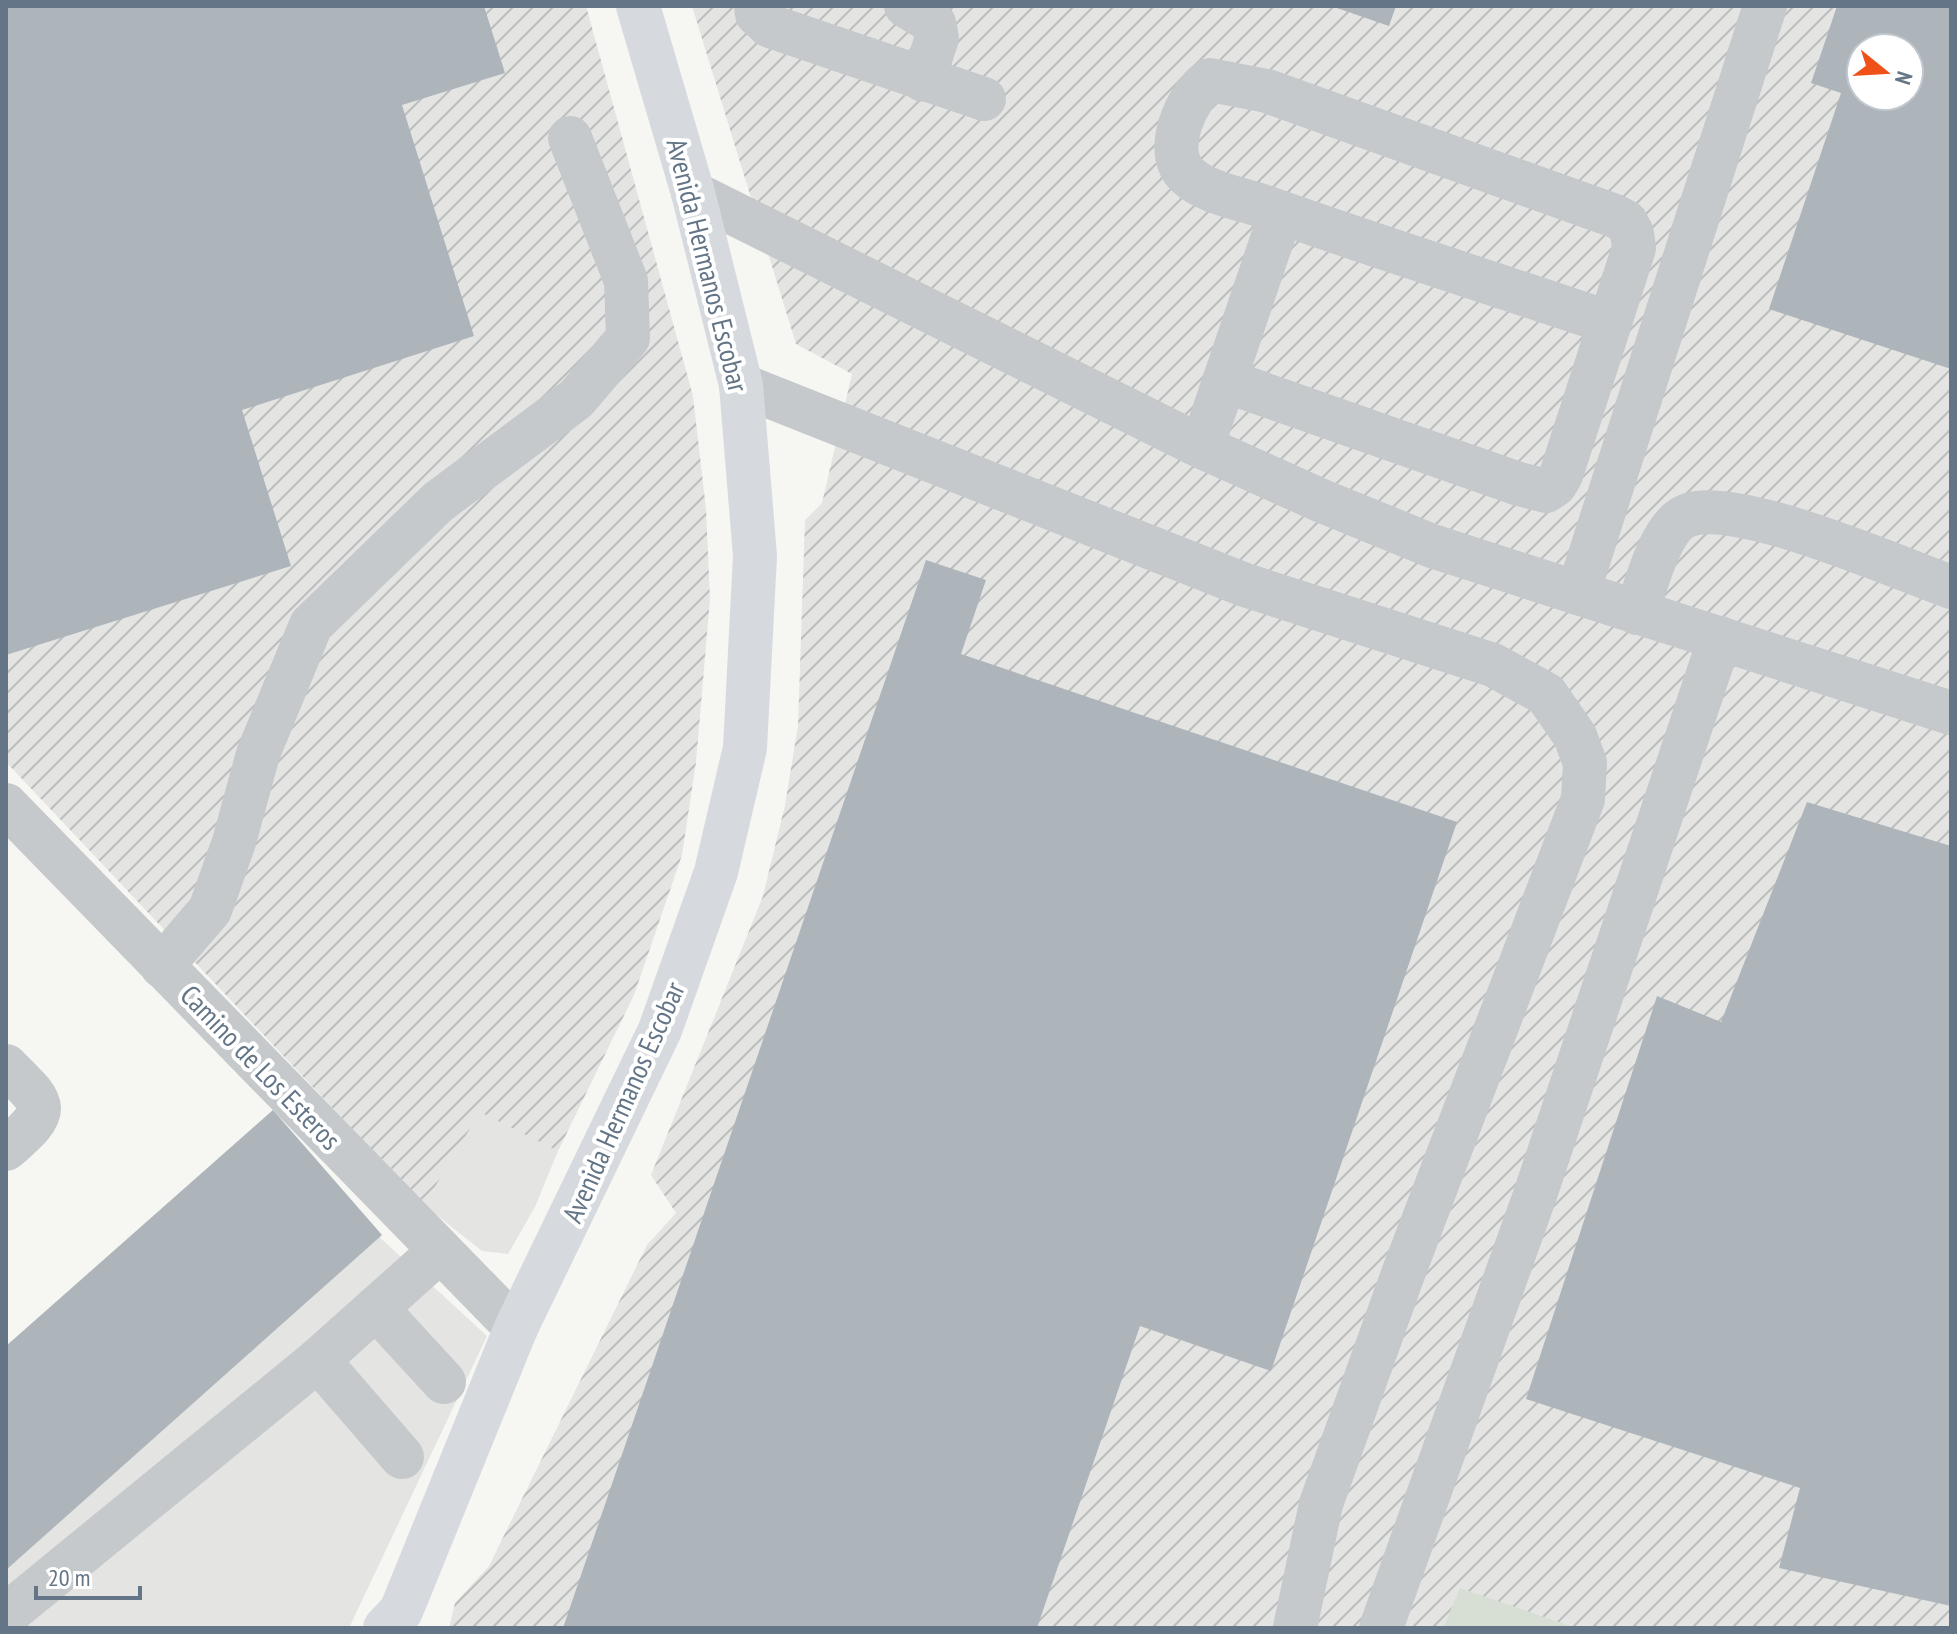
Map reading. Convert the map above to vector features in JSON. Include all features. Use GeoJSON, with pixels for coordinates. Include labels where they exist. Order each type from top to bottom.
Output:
{"type":"FeatureCollection","features":[{"type":"Feature","properties":{"kind":"main road","name":"Avenida Hermanos Escobar"},"geometry":{"type":"LineString","coordinates":[[398,1622],[516,1328],[660,1030],[716,872],[745,748],[755,556],[741,385],[693,193],[638,6]]}},
{"type":"Feature","properties":{"kind":"street"},"geometry":{"type":"LineString","coordinates":[[756,6],[757,14],[770,26],[984,99]]}},
{"type":"Feature","properties":{"kind":"street"},"geometry":{"type":"LineString","coordinates":[[906,6],[934,23],[937,38],[923,80]]}},
{"type":"Feature","properties":{"kind":"street"},"geometry":{"type":"LineString","coordinates":[[1578,593],[1765,6]]}},
{"type":"Feature","properties":{"kind":"street"},"geometry":{"type":"LineString","coordinates":[[1226,381],[1546,491],[1555,485],[1561,475],[1610,323],[1634,248],[1632,233],[1626,222],[1615,216],[1267,91],[1210,80],[1199,88],[1186,110],[1176,148],[1178,162],[1188,176],[1201,184],[1610,323]]}},
{"type":"Feature","properties":{"kind":"street"},"geometry":{"type":"LineString","coordinates":[[162,966],[210,910],[234,842],[258,754],[311,625],[438,502],[576,399],[628,338],[626,281],[570,138]]}},
{"type":"Feature","properties":{"kind":"street"},"geometry":{"type":"LineString","coordinates":[[693,193],[1202,447],[1432,546],[1951,713]]}},
{"type":"Feature","properties":{"kind":"street"},"geometry":{"type":"LineString","coordinates":[[1202,447],[1281,213]]}},
{"type":"Feature","properties":{"kind":"street"},"geometry":{"type":"LineString","coordinates":[[741,385],[1245,585],[1493,665],[1546,694],[1575,736],[1585,763],[1583,799],[1403,1274],[1321,1504],[1295,1628]]}},
{"type":"Feature","properties":{"kind":"street"},"geometry":{"type":"LineString","coordinates":[[1637,613],[1668,533],[1684,516],[1713,510],[1754,517],[1951,587]]}},
{"type":"Feature","properties":{"kind":"street"},"geometry":{"type":"LineString","coordinates":[[1381,1628],[1535,1195],[1720,638]]}},
{"type":"Feature","properties":{"kind":"street","name":"Camino de Los Esteros"},"geometry":{"type":"LineString","coordinates":[[6,805],[516,1328]]}},
{"type":"Feature","properties":{"kind":"street"},"geometry":{"type":"LineString","coordinates":[[6,1066],[35,1094],[40,1113],[36,1123],[6,1149]]}},
{"type":"Feature","properties":{"kind":"street"},"geometry":{"type":"LineString","coordinates":[[6,1615],[318,1360],[440,1251]]}},
{"type":"Feature","properties":{"kind":"street"},"geometry":{"type":"LineString","coordinates":[[376,1308],[444,1382]]}},
{"type":"Feature","properties":{"kind":"street"},"geometry":{"type":"LineString","coordinates":[[318,1360],[402,1457]]}},
{"type":"Feature","properties":{"kind":"shaded area"},"geometry":{"type":"Polygon","coordinates":[[[6,6],[586,6],[693,396],[706,509],[710,599],[696,762],[682,855],[634,995],[558,1151],[480,1112],[424,1205],[6,762],[6,6]]]}},
{"type":"Feature","properties":{"kind":"shaded area"},"geometry":{"type":"Polygon","coordinates":[[[692,6],[1951,6],[1951,1628],[1576,1628],[1460,1589],[1443,1628],[449,1628],[455,1603],[489,1566],[647,1245],[676,1213],[651,1175],[763,896],[785,805],[798,726],[805,520],[822,503],[852,374],[796,344],[692,6]]]}},
{"type":"Feature","properties":{"kind":"shaded area"},"geometry":{"type":"Polygon","coordinates":[[[480,1111],[558,1151],[535,1207],[508,1254],[482,1251],[424,1205],[480,1111]]]}},
{"type":"Feature","properties":{"kind":"shaded area"},"geometry":{"type":"Polygon","coordinates":[[[263,1130],[487,1336],[349,1628],[6,1628],[6,1346],[263,1130]]]}},
{"type":"Feature","properties":{"kind":"shaded area"},"geometry":{"type":"Polygon","coordinates":[[[1460,1588],[1576,1628],[1443,1628],[1460,1588]]]}},
{"type":"Feature","properties":{"kind":"building"},"geometry":{"type":"Polygon","coordinates":[[[6,6],[484,6],[505,73],[402,105],[474,336],[242,410],[291,566],[6,655],[6,6]]]}},
{"type":"Feature","properties":{"kind":"building"},"geometry":{"type":"Polygon","coordinates":[[[1331,6],[1396,6],[1389,26],[1331,6]]]}},
{"type":"Feature","properties":{"kind":"building"},"geometry":{"type":"Polygon","coordinates":[[[1837,6],[1951,6],[1951,369],[1769,309],[1841,93],[1811,83],[1837,6]]]}},
{"type":"Feature","properties":{"kind":"building"},"geometry":{"type":"Polygon","coordinates":[[[926,560],[986,580],[961,654],[1457,822],[1271,1371],[1140,1326],[1037,1628],[563,1628],[926,560]]]}},
{"type":"Feature","properties":{"kind":"building"},"geometry":{"type":"Polygon","coordinates":[[[1807,802],[1951,846],[1951,1606],[1779,1568],[1800,1488],[1526,1399],[1657,996],[1721,1022],[1807,802]]]}},
{"type":"Feature","properties":{"kind":"building"},"geometry":{"type":"Polygon","coordinates":[[[273,1110],[382,1235],[6,1570],[6,1346],[273,1110]]]}}]}
